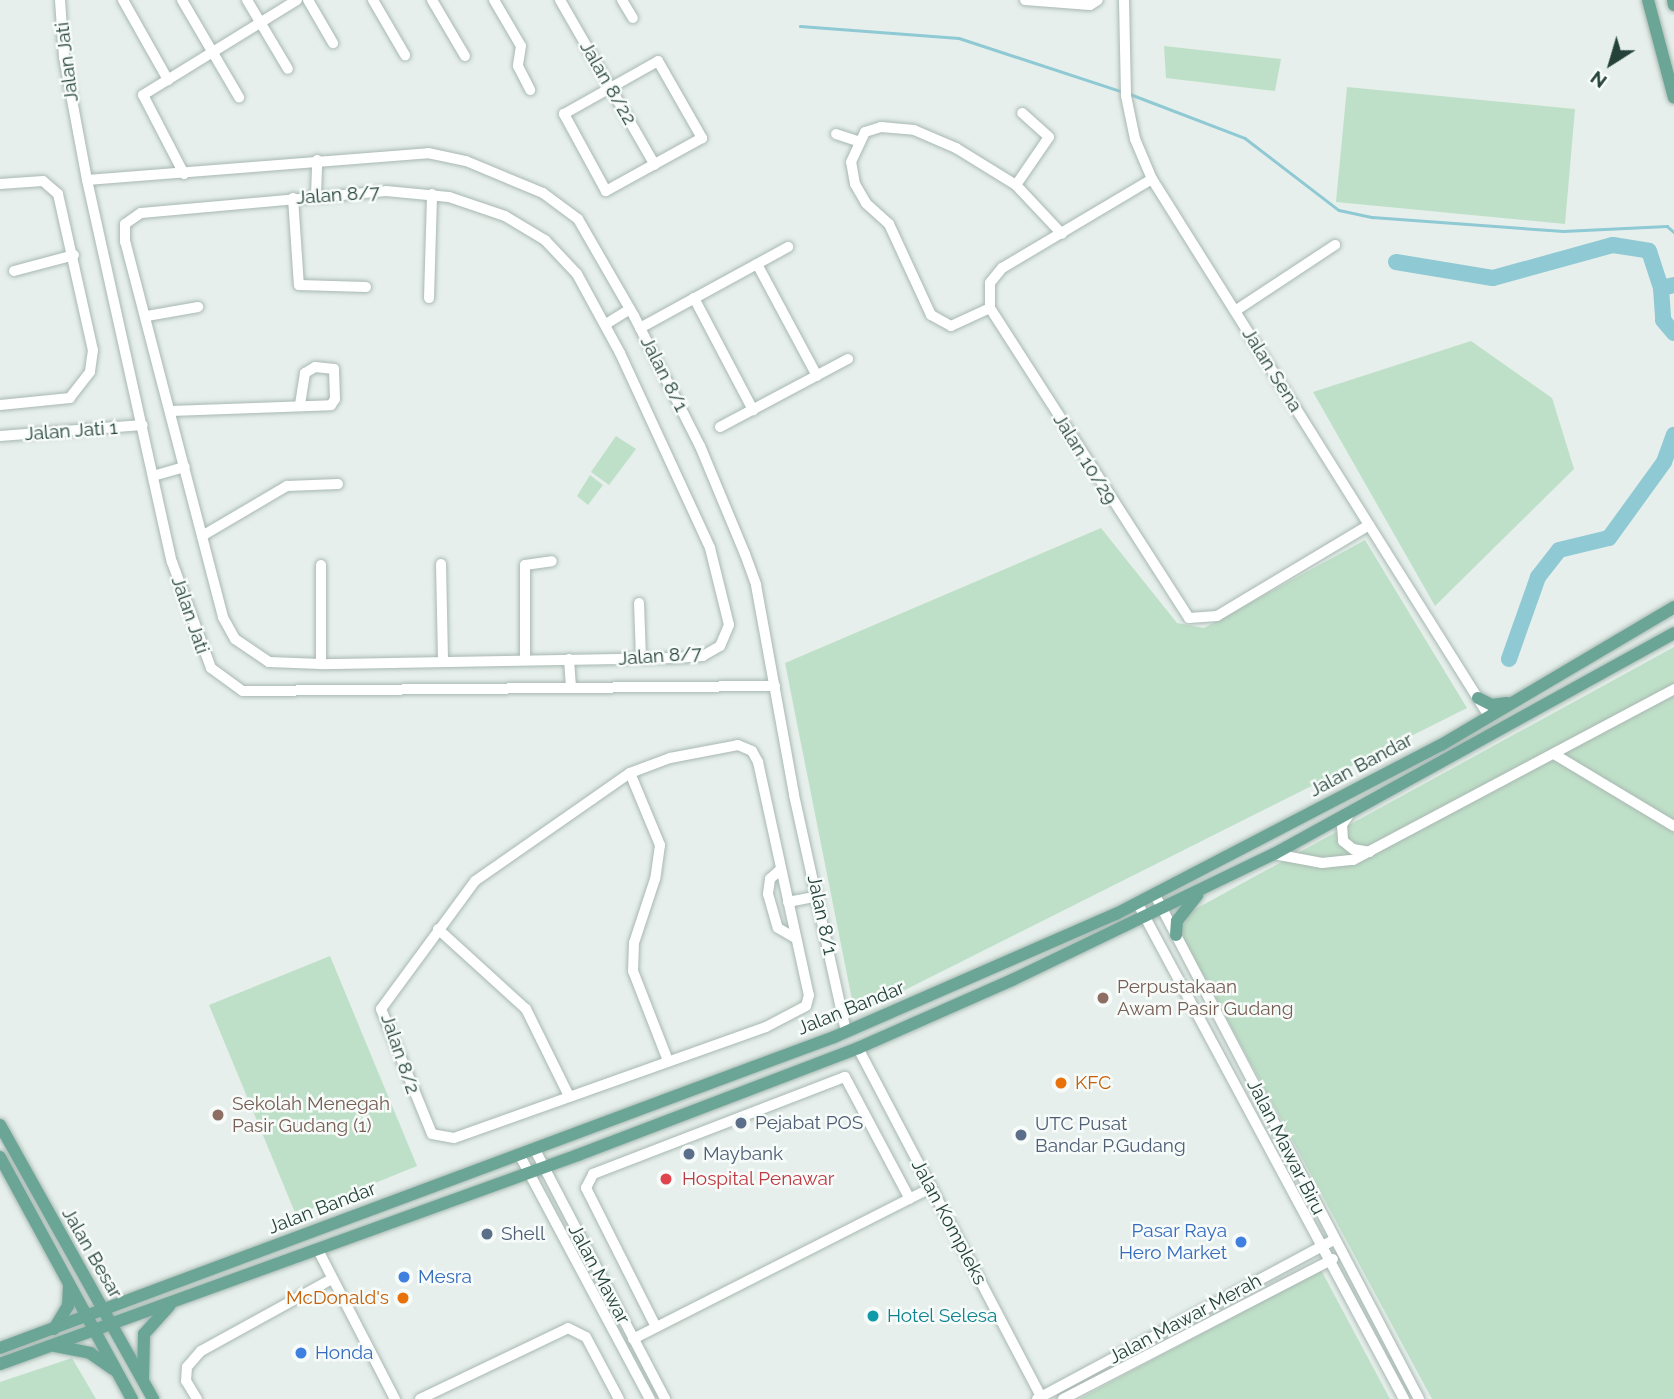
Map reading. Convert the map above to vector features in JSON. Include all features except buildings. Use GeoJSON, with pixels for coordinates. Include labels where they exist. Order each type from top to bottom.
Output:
{"type":"FeatureCollection","features":[{"type":"Feature","properties":{"kind":"main road"},"geometry":{"type":"LineString","coordinates":[[1648,0],[1674,98]]}},
{"type":"Feature","properties":{"kind":"main road"},"geometry":{"type":"LineString","coordinates":[[1673,0],[1674,5]]}},
{"type":"Feature","properties":{"kind":"main road","name":"Jalan Bandar"},"geometry":{"type":"LineString","coordinates":[[0,1348],[846,1032],[1138,904],[1489,716],[1674,607]]}},
{"type":"Feature","properties":{"kind":"main road","name":"Jalan Bandar"},"geometry":{"type":"LineString","coordinates":[[0,1364],[528,1173],[858,1048],[1163,909],[1274,854],[1674,633]]}},
{"type":"Feature","properties":{"kind":"main road"},"geometry":{"type":"LineString","coordinates":[[1478,698],[1492,705],[1517,700]]}},
{"type":"Feature","properties":{"kind":"main road"},"geometry":{"type":"LineString","coordinates":[[1468,747],[1489,729],[1489,716],[1501,721],[1526,715]]}},
{"type":"Feature","properties":{"kind":"main road"},"geometry":{"type":"LineString","coordinates":[[1176,935],[1177,920],[1199,892]]}},
{"type":"Feature","properties":{"kind":"main road","name":"Jalan Besar"},"geometry":{"type":"LineString","coordinates":[[0,1125],[153,1399]]}},
{"type":"Feature","properties":{"kind":"main road","name":"Jalan Besar"},"geometry":{"type":"LineString","coordinates":[[0,1157],[132,1399]]}},
{"type":"Feature","properties":{"kind":"main road"},"geometry":{"type":"LineString","coordinates":[[53,1329],[68,1306],[69,1284]]}},
{"type":"Feature","properties":{"kind":"main road"},"geometry":{"type":"LineString","coordinates":[[89,1285],[121,1304]]}},
{"type":"Feature","properties":{"kind":"main road"},"geometry":{"type":"LineString","coordinates":[[143,1381],[144,1334],[172,1303]]}},
{"type":"Feature","properties":{"kind":"main road"},"geometry":{"type":"LineString","coordinates":[[51,1346],[90,1353],[117,1373]]}},
{"type":"Feature","properties":{"kind":"street","name":"Jalan Jati"},"geometry":{"type":"LineString","coordinates":[[60,0],[64,57],[86,180],[172,562],[206,661],[240,691],[775,686]]}},
{"type":"Feature","properties":{"kind":"street"},"geometry":{"type":"LineString","coordinates":[[123,0],[168,80]]}},
{"type":"Feature","properties":{"kind":"street"},"geometry":{"type":"LineString","coordinates":[[181,0],[240,97]]}},
{"type":"Feature","properties":{"kind":"street"},"geometry":{"type":"LineString","coordinates":[[247,0],[288,69]]}},
{"type":"Feature","properties":{"kind":"street"},"geometry":{"type":"LineString","coordinates":[[184,174],[143,95],[298,0]]}},
{"type":"Feature","properties":{"kind":"street"},"geometry":{"type":"LineString","coordinates":[[308,0],[333,43]]}},
{"type":"Feature","properties":{"kind":"street"},"geometry":{"type":"LineString","coordinates":[[373,0],[405,55]]}},
{"type":"Feature","properties":{"kind":"street"},"geometry":{"type":"LineString","coordinates":[[432,0],[465,56]]}},
{"type":"Feature","properties":{"kind":"street"},"geometry":{"type":"LineString","coordinates":[[494,0],[521,46],[518,66],[530,90]]}},
{"type":"Feature","properties":{"kind":"street","name":"Jalan 8/22"},"geometry":{"type":"LineString","coordinates":[[560,0],[655,166]]}},
{"type":"Feature","properties":{"kind":"street"},"geometry":{"type":"LineString","coordinates":[[622,0],[633,18]]}},
{"type":"Feature","properties":{"kind":"street"},"geometry":{"type":"LineString","coordinates":[[1025,0],[1088,5],[1098,0]]}},
{"type":"Feature","properties":{"kind":"street","name":"Jalan Sena"},"geometry":{"type":"LineString","coordinates":[[1124,0],[1126,96],[1135,139],[1152,179],[1489,716]]}},
{"type":"Feature","properties":{"kind":"street"},"geometry":{"type":"LineString","coordinates":[[656,61],[661,63],[703,136],[655,166],[610,191],[605,190],[563,116],[656,61]]}},
{"type":"Feature","properties":{"kind":"street"},"geometry":{"type":"LineString","coordinates":[[1016,185],[1049,137],[1022,113]]}},
{"type":"Feature","properties":{"kind":"street"},"geometry":{"type":"LineString","coordinates":[[1062,234],[1016,185],[989,166],[914,130],[874,129],[858,141],[851,162],[855,184],[866,203],[889,224],[931,315],[951,326],[990,308],[994,275],[1062,234],[1152,179]]}},
{"type":"Feature","properties":{"kind":"street"},"geometry":{"type":"LineString","coordinates":[[836,134],[858,141]]}},
{"type":"Feature","properties":{"kind":"street","name":"Jalan 8/1"},"geometry":{"type":"LineString","coordinates":[[86,180],[428,153],[466,161],[543,193],[568,209],[589,232],[700,446],[745,554],[846,1032]]}},
{"type":"Feature","properties":{"kind":"street"},"geometry":{"type":"LineString","coordinates":[[316,196],[317,160]]}},
{"type":"Feature","properties":{"kind":"street"},"geometry":{"type":"LineString","coordinates":[[0,184],[43,181],[54,188],[74,255],[92,335],[90,372],[77,393],[63,401],[0,405]]}},
{"type":"Feature","properties":{"kind":"street","name":"Jalan 8/7"},"geometry":{"type":"LineString","coordinates":[[386,191],[432,194],[505,216],[545,240],[577,274],[606,324],[710,548],[729,625],[726,638],[706,655],[321,664],[269,662],[236,641],[223,617],[147,316],[124,236],[129,218],[141,213],[316,196],[386,191]]}},
{"type":"Feature","properties":{"kind":"street"},"geometry":{"type":"LineString","coordinates":[[429,298],[432,194]]}},
{"type":"Feature","properties":{"kind":"street"},"geometry":{"type":"LineString","coordinates":[[293,198],[299,285],[366,286]]}},
{"type":"Feature","properties":{"kind":"street"},"geometry":{"type":"LineString","coordinates":[[1235,311],[1335,245]]}},
{"type":"Feature","properties":{"kind":"street"},"geometry":{"type":"LineString","coordinates":[[640,328],[788,247]]}},
{"type":"Feature","properties":{"kind":"street"},"geometry":{"type":"LineString","coordinates":[[13,271],[74,255]]}},
{"type":"Feature","properties":{"kind":"street"},"geometry":{"type":"LineString","coordinates":[[757,264],[817,376]]}},
{"type":"Feature","properties":{"kind":"street"},"geometry":{"type":"LineString","coordinates":[[694,298],[753,410]]}},
{"type":"Feature","properties":{"kind":"street"},"geometry":{"type":"LineString","coordinates":[[147,316],[198,307]]}},
{"type":"Feature","properties":{"kind":"street","name":"Jalan 10/29"},"geometry":{"type":"LineString","coordinates":[[990,308],[1189,618],[1217,616],[1369,525]]}},
{"type":"Feature","properties":{"kind":"street"},"geometry":{"type":"LineString","coordinates":[[606,324],[630,309]]}},
{"type":"Feature","properties":{"kind":"street"},"geometry":{"type":"LineString","coordinates":[[720,427],[848,359]]}},
{"type":"Feature","properties":{"kind":"street"},"geometry":{"type":"LineString","coordinates":[[171,411],[333,404],[334,369],[315,367],[305,373],[300,404]]}},
{"type":"Feature","properties":{"kind":"street","name":"Jalan Jati 1"},"geometry":{"type":"LineString","coordinates":[[0,436],[143,425]]}},
{"type":"Feature","properties":{"kind":"street"},"geometry":{"type":"LineString","coordinates":[[153,476],[185,467]]}},
{"type":"Feature","properties":{"kind":"street"},"geometry":{"type":"LineString","coordinates":[[202,536],[287,486],[338,484]]}},
{"type":"Feature","properties":{"kind":"street"},"geometry":{"type":"LineString","coordinates":[[525,660],[525,565],[552,561]]}},
{"type":"Feature","properties":{"kind":"street"},"geometry":{"type":"LineString","coordinates":[[441,564],[443,661]]}},
{"type":"Feature","properties":{"kind":"street"},"geometry":{"type":"LineString","coordinates":[[321,565],[321,664]]}},
{"type":"Feature","properties":{"kind":"street"},"geometry":{"type":"LineString","coordinates":[[639,603],[641,658]]}},
{"type":"Feature","properties":{"kind":"street"},"geometry":{"type":"LineString","coordinates":[[569,659],[571,688]]}},
{"type":"Feature","properties":{"kind":"street"},"geometry":{"type":"LineString","coordinates":[[1274,854],[1339,863],[1371,852],[1674,689]]}},
{"type":"Feature","properties":{"kind":"street","name":"Jalan 8/2"},"geometry":{"type":"LineString","coordinates":[[738,746],[748,749],[758,762],[781,869],[809,995],[802,1010],[454,1138],[439,1138],[429,1132],[382,1009],[438,929],[479,877],[630,773],[691,753],[738,746]]}},
{"type":"Feature","properties":{"kind":"street"},"geometry":{"type":"LineString","coordinates":[[1554,754],[1674,826]]}},
{"type":"Feature","properties":{"kind":"street"},"geometry":{"type":"LineString","coordinates":[[630,773],[660,845],[655,879],[634,943],[633,971],[668,1061]]}},
{"type":"Feature","properties":{"kind":"street"},"geometry":{"type":"LineString","coordinates":[[1353,810],[1342,825],[1343,841],[1353,849],[1371,852]]}},
{"type":"Feature","properties":{"kind":"street"},"geometry":{"type":"LineString","coordinates":[[781,869],[769,881],[768,894],[778,928],[795,938]]}},
{"type":"Feature","properties":{"kind":"street","name":"Jalan Mawar Biru"},"geometry":{"type":"LineString","coordinates":[[1155,895],[1419,1399]]}},
{"type":"Feature","properties":{"kind":"street"},"geometry":{"type":"LineString","coordinates":[[788,902],[818,896]]}},
{"type":"Feature","properties":{"kind":"street","name":"Jalan Mawar Biru"},"geometry":{"type":"LineString","coordinates":[[1138,904],[1404,1399]]}},
{"type":"Feature","properties":{"kind":"street"},"geometry":{"type":"LineString","coordinates":[[438,929],[526,1009],[569,1096]]}},
{"type":"Feature","properties":{"kind":"street","name":"Jalan Kompleks"},"geometry":{"type":"LineString","coordinates":[[858,1048],[1039,1398]]}},
{"type":"Feature","properties":{"kind":"street"},"geometry":{"type":"LineString","coordinates":[[656,1327],[586,1188],[593,1174],[845,1077],[909,1199]]}},
{"type":"Feature","properties":{"kind":"street","name":"Jalan Mawar"},"geometry":{"type":"LineString","coordinates":[[534,1149],[665,1399]]}},
{"type":"Feature","properties":{"kind":"street","name":"Jalan Mawar"},"geometry":{"type":"LineString","coordinates":[[519,1154],[650,1399]]}},
{"type":"Feature","properties":{"kind":"street"},"geometry":{"type":"LineString","coordinates":[[634,1339],[931,1188]]}},
{"type":"Feature","properties":{"kind":"street","name":"Jalan Mawar Merah"},"geometry":{"type":"LineString","coordinates":[[1039,1398],[1334,1240]]}},
{"type":"Feature","properties":{"kind":"street","name":"Jalan Bandar"},"geometry":{"type":"LineString","coordinates":[[318,1250],[395,1399]]}},
{"type":"Feature","properties":{"kind":"street","name":"Jalan Mawar Merah"},"geometry":{"type":"LineString","coordinates":[[1063,1399],[1342,1254]]}},
{"type":"Feature","properties":{"kind":"street"},"geometry":{"type":"LineString","coordinates":[[197,1399],[186,1381],[187,1367],[201,1350],[332,1279]]}},
{"type":"Feature","properties":{"kind":"street"},"geometry":{"type":"LineString","coordinates":[[420,1399],[568,1328],[586,1337],[619,1399]]}},
{"type":"Feature","properties":{"kind":"green space"},"geometry":{"type":"Polygon","coordinates":[[[1164,46],[1281,59],[1275,91],[1166,78],[1164,46]]]}},
{"type":"Feature","properties":{"kind":"green space"},"geometry":{"type":"Polygon","coordinates":[[[1347,87],[1575,109],[1565,224],[1336,202],[1347,87]]]}},
{"type":"Feature","properties":{"kind":"green space"},"geometry":{"type":"Polygon","coordinates":[[[1471,341],[1552,398],[1574,469],[1435,606],[1313,392],[1471,341]]]}},
{"type":"Feature","properties":{"kind":"green space"},"geometry":{"type":"Polygon","coordinates":[[[616,436],[636,449],[609,485],[591,472],[616,436]]]}},
{"type":"Feature","properties":{"kind":"green space"},"geometry":{"type":"Polygon","coordinates":[[[590,475],[603,485],[588,505],[577,496],[590,475]]]}},
{"type":"Feature","properties":{"kind":"green space"},"geometry":{"type":"Polygon","coordinates":[[[1101,528],[1177,623],[1204,628],[1365,540],[1467,708],[855,1015],[785,663],[1101,528]]]}},
{"type":"Feature","properties":{"kind":"green space"},"geometry":{"type":"Polygon","coordinates":[[[1674,647],[1674,1399],[1432,1399],[1180,932],[1190,912],[1674,647]]]}},
{"type":"Feature","properties":{"kind":"green space"},"geometry":{"type":"Polygon","coordinates":[[[330,956],[417,1166],[296,1215],[209,1005],[330,956]]]}},
{"type":"Feature","properties":{"kind":"green space"},"geometry":{"type":"Polygon","coordinates":[[[1321,1270],[1390,1399],[1079,1399],[1321,1270]]]}},
{"type":"Feature","properties":{"kind":"green space"},"geometry":{"type":"Polygon","coordinates":[[[72,1358],[96,1399],[0,1399],[0,1382],[72,1358]]]}},
{"type":"Feature","properties":{"kind":"waterway"},"geometry":{"type":"LineString","coordinates":[[800,26],[959,38],[1123,92]]}},
{"type":"Feature","properties":{"kind":"waterway"},"geometry":{"type":"LineString","coordinates":[[1130,94],[1245,138],[1339,210],[1372,217],[1563,231],[1667,226],[1674,232]]}},
{"type":"Feature","properties":{"kind":"waterway"},"geometry":{"type":"LineString","coordinates":[[1396,262],[1493,278],[1613,245],[1649,251],[1661,288]]}},
{"type":"Feature","properties":{"kind":"waterway"},"geometry":{"type":"LineString","coordinates":[[1674,285],[1661,288],[1663,320],[1674,333]]}},
{"type":"Feature","properties":{"kind":"waterway"},"geometry":{"type":"LineString","coordinates":[[1509,659],[1538,577],[1559,550],[1609,538],[1664,462],[1674,435]]}},
{"type":"Feature","properties":{"kind":"place","name":"Perpustakaan Awam Pasir Gudang"},"geometry":{"type":"Point","coordinates":[1103,998]}},
{"type":"Feature","properties":{"kind":"place","name":"KFC"},"geometry":{"type":"Point","coordinates":[1061,1083]}},
{"type":"Feature","properties":{"kind":"place","name":"Sekolah Menegah Pasir Gudang (1)"},"geometry":{"type":"Point","coordinates":[218,1115]}},
{"type":"Feature","properties":{"kind":"place","name":"Pejabat POS"},"geometry":{"type":"Point","coordinates":[741,1123]}},
{"type":"Feature","properties":{"kind":"place","name":"UTC Pusat Bandar P.Gudang"},"geometry":{"type":"Point","coordinates":[1021,1135]}},
{"type":"Feature","properties":{"kind":"place","name":"Maybank"},"geometry":{"type":"Point","coordinates":[689,1154]}},
{"type":"Feature","properties":{"kind":"place","name":"Hospital Penawar"},"geometry":{"type":"Point","coordinates":[666,1179]}},
{"type":"Feature","properties":{"kind":"place","name":"Shell"},"geometry":{"type":"Point","coordinates":[487,1234]}},
{"type":"Feature","properties":{"kind":"place","name":"Pasar Raya Hero Market"},"geometry":{"type":"Point","coordinates":[1241,1242]}},
{"type":"Feature","properties":{"kind":"place","name":"Mesra"},"geometry":{"type":"Point","coordinates":[404,1277]}},
{"type":"Feature","properties":{"kind":"place","name":"McDonald's"},"geometry":{"type":"Point","coordinates":[403,1298]}},
{"type":"Feature","properties":{"kind":"place","name":"Hotel Selesa"},"geometry":{"type":"Point","coordinates":[873,1316]}},
{"type":"Feature","properties":{"kind":"place","name":"Honda"},"geometry":{"type":"Point","coordinates":[301,1353]}}]}
